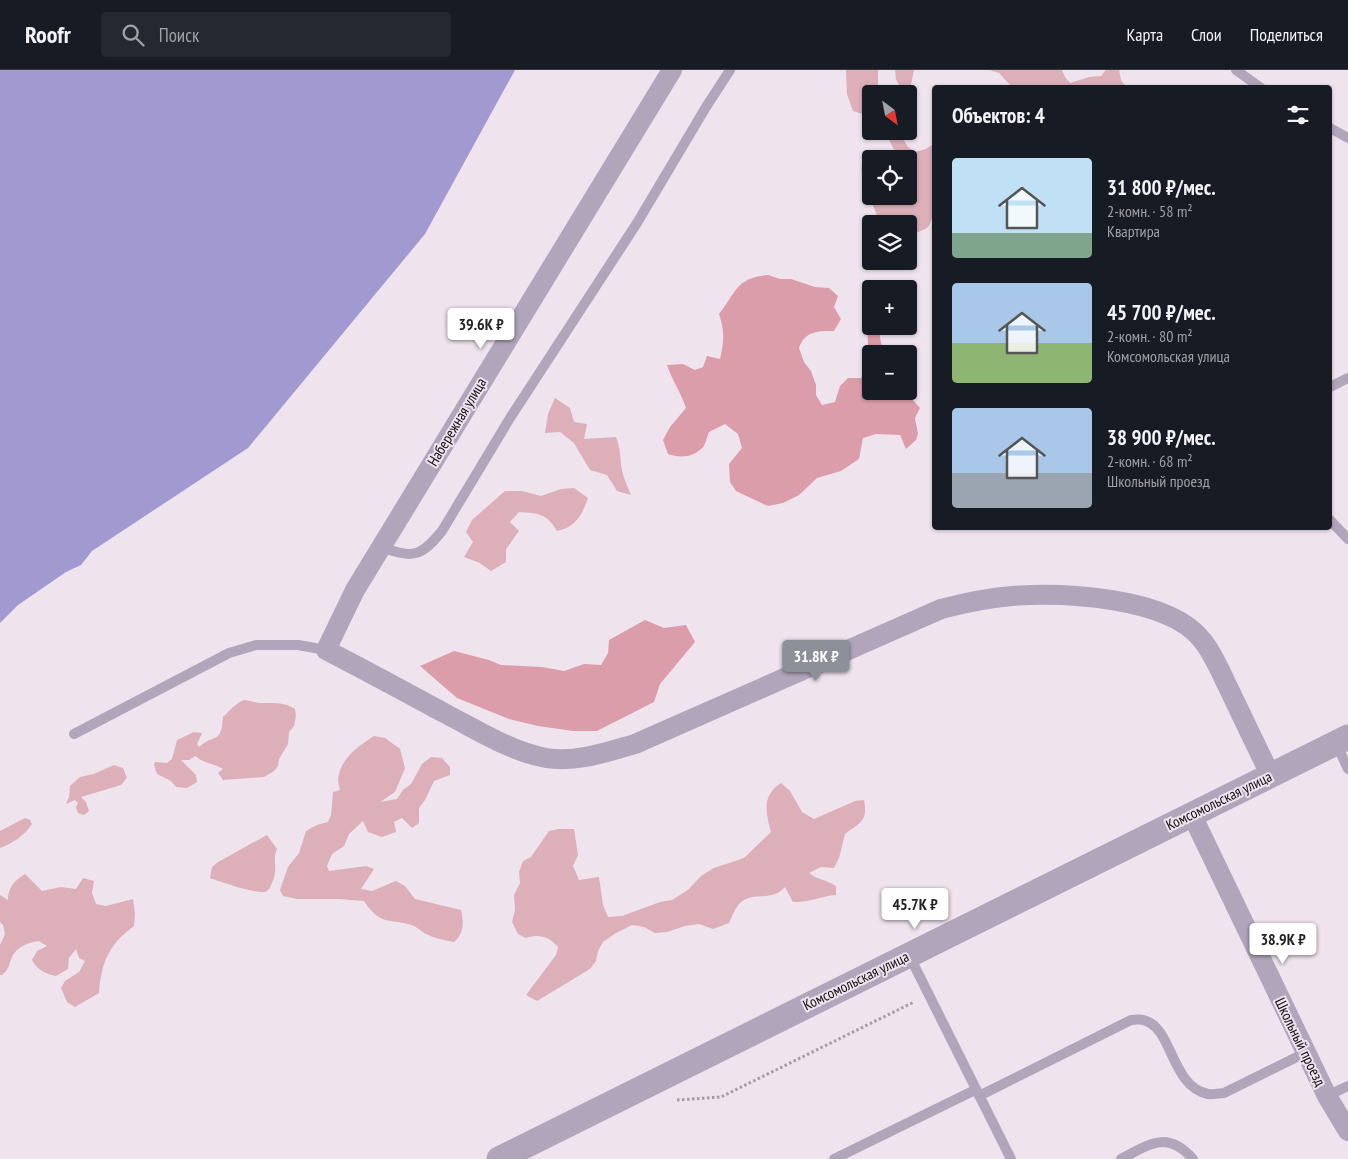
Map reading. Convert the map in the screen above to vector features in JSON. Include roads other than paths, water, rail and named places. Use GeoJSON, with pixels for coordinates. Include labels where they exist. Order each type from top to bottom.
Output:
{"type":"FeatureCollection","features":[{"type":"Feature","properties":{"kind":"street","name":"Набережная улица"},"geometry":{"type":"LineString","coordinates":[[326,650],[355,590],[672,70]]}},
{"type":"Feature","properties":{"kind":"street"},"geometry":{"type":"LineString","coordinates":[[326,650],[474,729],[524,752],[547,758],[570,759],[596,756],[635,744],[941,609],[972,601],[1013,596],[1059,596],[1100,599],[1136,605],[1164,613],[1187,624],[1203,640],[1217,665],[1270,776]]}},
{"type":"Feature","properties":{"kind":"street","name":"Комсомольская улица"},"geometry":{"type":"LineString","coordinates":[[512,1156],[909,955],[1342,740]]}},
{"type":"Feature","properties":{"kind":"street","name":"Школьный проезд"},"geometry":{"type":"LineString","coordinates":[[1192,815],[1305,1053],[1348,1132]]}},
{"type":"Feature","properties":{"kind":"lane"},"geometry":{"type":"LineString","coordinates":[[381,547],[404,555],[421,552],[431,545],[442,531],[510,418],[637,223],[730,70]]}},
{"type":"Feature","properties":{"kind":"lane"},"geometry":{"type":"LineString","coordinates":[[1236,70],[1257,85]]}},
{"type":"Feature","properties":{"kind":"lane"},"geometry":{"type":"LineString","coordinates":[[1332,129],[1348,138]]}},
{"type":"Feature","properties":{"kind":"lane"},"geometry":{"type":"LineString","coordinates":[[1332,386],[1348,378]]}},
{"type":"Feature","properties":{"kind":"lane"},"geometry":{"type":"LineString","coordinates":[[1332,522],[1348,539]]}},
{"type":"Feature","properties":{"kind":"lane"},"geometry":{"type":"LineString","coordinates":[[74,734],[229,653],[256,645],[298,645],[326,650]]}},
{"type":"Feature","properties":{"kind":"lane"},"geometry":{"type":"LineString","coordinates":[[1342,740],[1348,769]]}},
{"type":"Feature","properties":{"kind":"lane"},"geometry":{"type":"LineString","coordinates":[[909,955],[1011,1159]]}},
{"type":"Feature","properties":{"kind":"lane"},"geometry":{"type":"LineString","coordinates":[[834,1159],[1131,1020],[1143,1020],[1154,1026],[1160,1032],[1184,1078],[1195,1089],[1209,1094],[1224,1093],[1305,1053]]}},
{"type":"Feature","properties":{"kind":"lane"},"geometry":{"type":"LineString","coordinates":[[1327,1096],[1348,1086]]}},
{"type":"Feature","properties":{"kind":"lane"},"geometry":{"type":"LineString","coordinates":[[1121,1159],[1155,1141],[1170,1142],[1184,1149],[1192,1159]]}}]}
